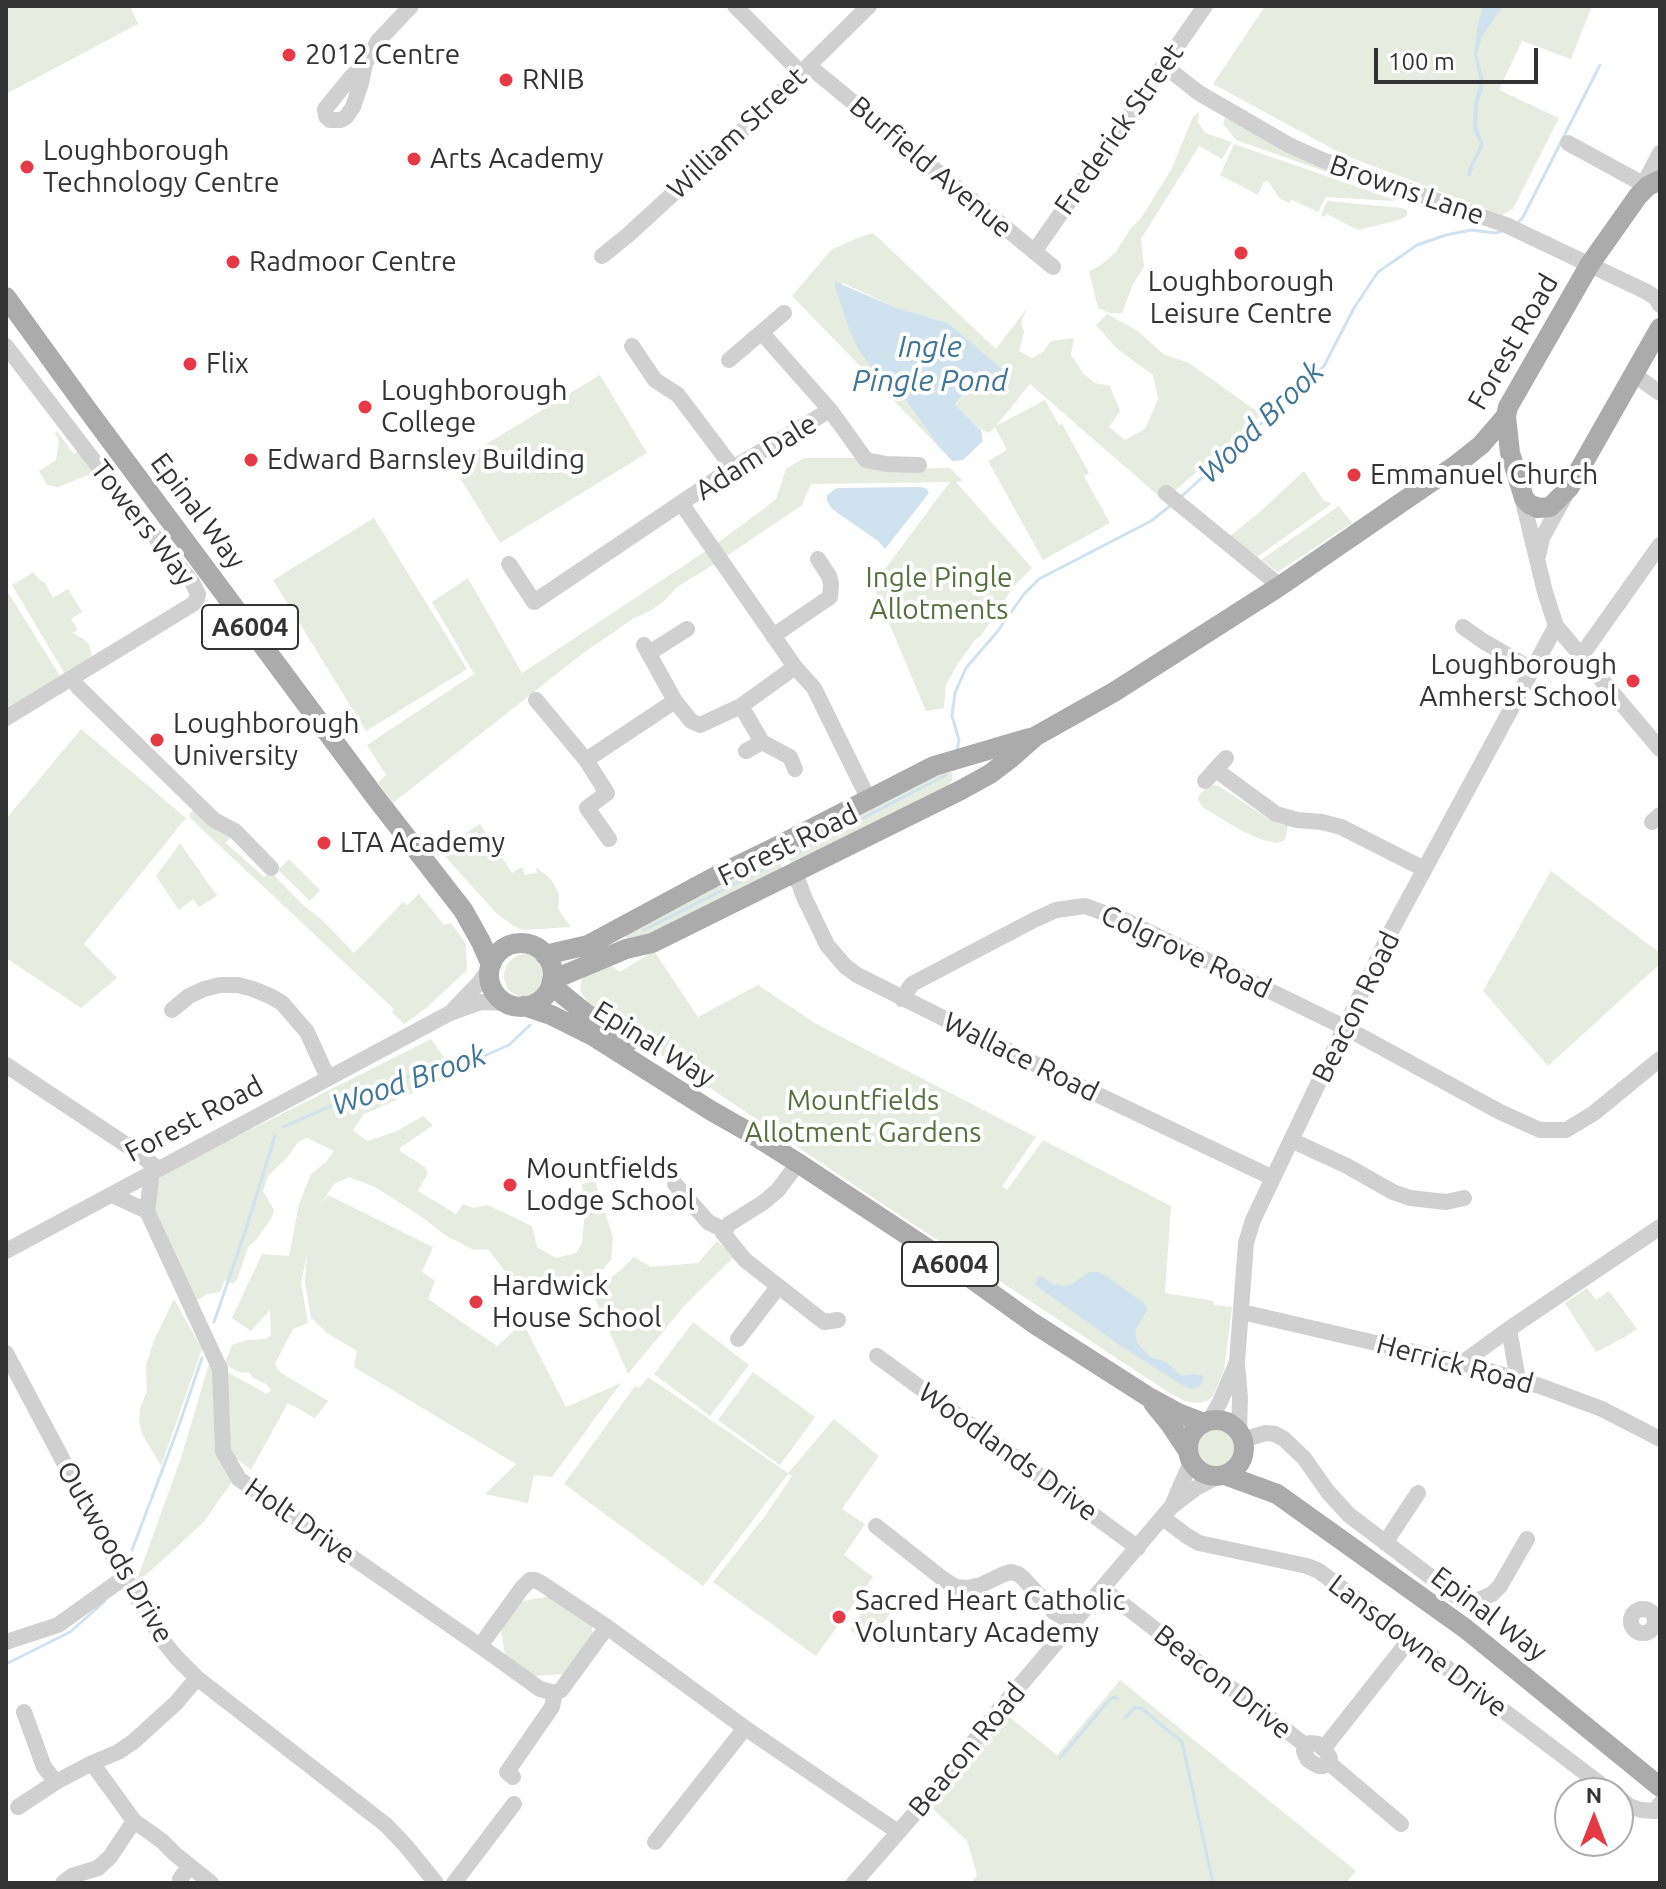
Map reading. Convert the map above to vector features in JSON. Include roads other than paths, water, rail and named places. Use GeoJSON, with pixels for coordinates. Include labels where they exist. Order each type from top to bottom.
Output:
{"type":"FeatureCollection","features":[{"type":"Feature","properties":{"kind":"main road","name":"Forest Road"},"geometry":{"type":"LineString","coordinates":[[552,982],[626,949],[652,943],[961,790],[1001,766],[1036,736],[1114,692],[1280,586],[1456,465],[1481,445],[1506,416],[1508,407],[1590,264],[1647,186]]}},
{"type":"Feature","properties":{"kind":"main road","name":"Epinal Way"},"geometry":{"type":"LineString","coordinates":[[6,297],[376,798],[463,910],[481,942],[490,967]]}},
{"type":"Feature","properties":{"kind":"main road"},"geometry":{"type":"LineString","coordinates":[[1506,416],[1510,453],[1524,498],[1529,504],[1546,508],[1569,488],[1660,328]]}},
{"type":"Feature","properties":{"kind":"main road","name":"Forest Road"},"geometry":{"type":"LineString","coordinates":[[1481,445],[1496,445],[1510,453]]}},
{"type":"Feature","properties":{"kind":"main road","name":"Forest Road"},"geometry":{"type":"LineString","coordinates":[[545,955],[588,945],[672,898],[934,766],[1036,736]]}},
{"type":"Feature","properties":{"kind":"main road"},"geometry":{"type":"LineString","coordinates":[[949,762],[956,768],[961,790]]}},
{"type":"Feature","properties":{"kind":"main road"},"geometry":{"type":"LineString","coordinates":[[776,847],[791,875]]}},
{"type":"Feature","properties":{"kind":"main road","name":"Epinal Way"},"geometry":{"type":"LineString","coordinates":[[463,910],[498,938],[512,944]]}},
{"type":"Feature","properties":{"kind":"main road"},"geometry":{"type":"LineString","coordinates":[[490,967],[496,955],[512,944]]}},
{"type":"Feature","properties":{"kind":"main road","name":"A6004"},"geometry":{"type":"LineString","coordinates":[[512,944],[534,946],[545,955]]}},
{"type":"Feature","properties":{"kind":"main road"},"geometry":{"type":"LineString","coordinates":[[515,1005],[531,1005],[541,999],[552,982],[551,965],[545,955]]}},
{"type":"Feature","properties":{"kind":"main road","name":"A6004"},"geometry":{"type":"LineString","coordinates":[[490,967],[492,988],[498,997],[515,1005]]}},
{"type":"Feature","properties":{"kind":"main road","name":"Epinal Way"},"geometry":{"type":"LineString","coordinates":[[552,982],[584,1012],[716,1103],[752,1134]]}},
{"type":"Feature","properties":{"kind":"main road","name":"Epinal Way"},"geometry":{"type":"LineString","coordinates":[[515,1005],[551,1015],[593,1036],[798,1163],[948,1262],[1033,1323],[1147,1396],[1178,1413],[1206,1422]]}},
{"type":"Feature","properties":{"kind":"main road","name":"Epinal Way"},"geometry":{"type":"LineString","coordinates":[[1147,1396],[1170,1424],[1190,1457]]}},
{"type":"Feature","properties":{"kind":"main road"},"geometry":{"type":"LineString","coordinates":[[1216,1420],[1229,1423],[1242,1439],[1242,1460],[1232,1472],[1221,1476],[1202,1473],[1190,1457],[1190,1438],[1198,1426],[1206,1422],[1216,1420]]}},
{"type":"Feature","properties":{"kind":"main road","name":"Epinal Way"},"geometry":{"type":"LineString","coordinates":[[1242,1439],[1262,1478],[1277,1494],[1466,1629],[1660,1787]]}},
{"type":"Feature","properties":{"kind":"main road","name":"Epinal Way"},"geometry":{"type":"LineString","coordinates":[[1221,1476],[1277,1494]]}},
{"type":"Feature","properties":{"kind":"street"},"geometry":{"type":"LineString","coordinates":[[365,64],[378,41],[411,6]]}},
{"type":"Feature","properties":{"kind":"street","name":"Burfield Avenue"},"geometry":{"type":"LineString","coordinates":[[735,6],[805,69],[1053,267]]}},
{"type":"Feature","properties":{"kind":"street","name":"William Street"},"geometry":{"type":"LineString","coordinates":[[602,256],[746,127],[869,6]]}},
{"type":"Feature","properties":{"kind":"street","name":"Frederick Street"},"geometry":{"type":"LineString","coordinates":[[1034,252],[1205,6]]}},
{"type":"Feature","properties":{"kind":"street","name":"Browns Lane"},"geometry":{"type":"LineString","coordinates":[[1170,57],[1171,71],[1199,93],[1297,149],[1506,225],[1647,292],[1660,305]]}},
{"type":"Feature","properties":{"kind":"street"},"geometry":{"type":"LineString","coordinates":[[1568,143],[1647,186],[1660,153]]}},
{"type":"Feature","properties":{"kind":"street"},"geometry":{"type":"LineString","coordinates":[[729,360],[784,313]]}},
{"type":"Feature","properties":{"kind":"street","name":"Adam Dale"},"geometry":{"type":"LineString","coordinates":[[762,333],[830,410],[866,460],[919,465]]}},
{"type":"Feature","properties":{"kind":"street","name":"Towers Way"},"geometry":{"type":"LineString","coordinates":[[6,346],[118,492],[192,582],[198,594],[193,604],[6,718]]}},
{"type":"Feature","properties":{"kind":"street"},"geometry":{"type":"LineString","coordinates":[[632,346],[655,380],[678,395],[733,468]]}},
{"type":"Feature","properties":{"kind":"street"},"geometry":{"type":"LineString","coordinates":[[1633,374],[1660,393]]}},
{"type":"Feature","properties":{"kind":"street","name":"Adam Dale"},"geometry":{"type":"LineString","coordinates":[[509,564],[534,602],[733,468],[830,410]]}},
{"type":"Feature","properties":{"kind":"street"},"geometry":{"type":"LineString","coordinates":[[1517,473],[1556,626],[1660,749]]}},
{"type":"Feature","properties":{"kind":"street"},"geometry":{"type":"LineString","coordinates":[[1538,558],[1542,538],[1569,488]]}},
{"type":"Feature","properties":{"kind":"street"},"geometry":{"type":"LineString","coordinates":[[1172,499],[1280,586]]}},
{"type":"Feature","properties":{"kind":"street"},"geometry":{"type":"LineString","coordinates":[[681,503],[795,667],[814,688],[868,798]]}},
{"type":"Feature","properties":{"kind":"street"},"geometry":{"type":"LineString","coordinates":[[1581,656],[1660,545]]}},
{"type":"Feature","properties":{"kind":"street"},"geometry":{"type":"LineString","coordinates":[[773,636],[830,597],[829,576],[818,559]]}},
{"type":"Feature","properties":{"kind":"street","name":"Beacon Road"},"geometry":{"type":"LineString","coordinates":[[1242,1439],[1237,1362],[1248,1232],[1390,933],[1556,626]]}},
{"type":"Feature","properties":{"kind":"street"},"geometry":{"type":"LineString","coordinates":[[1463,627],[1531,669]]}},
{"type":"Feature","properties":{"kind":"street"},"geometry":{"type":"LineString","coordinates":[[687,629],[646,649],[675,701],[691,721],[700,725],[741,706],[795,667]]}},
{"type":"Feature","properties":{"kind":"street"},"geometry":{"type":"LineString","coordinates":[[72,678],[214,820],[235,831],[271,868]]}},
{"type":"Feature","properties":{"kind":"street"},"geometry":{"type":"LineString","coordinates":[[536,700],[586,760],[607,793],[587,808],[609,839]]}},
{"type":"Feature","properties":{"kind":"street"},"geometry":{"type":"LineString","coordinates":[[586,760],[675,701]]}},
{"type":"Feature","properties":{"kind":"street"},"geometry":{"type":"LineString","coordinates":[[741,706],[762,742],[790,757],[795,769]]}},
{"type":"Feature","properties":{"kind":"street"},"geometry":{"type":"LineString","coordinates":[[746,751],[762,742]]}},
{"type":"Feature","properties":{"kind":"street"},"geometry":{"type":"LineString","coordinates":[[1216,770],[1276,814],[1341,827],[1424,869]]}},
{"type":"Feature","properties":{"kind":"street","name":"Wallace Road"},"geometry":{"type":"LineString","coordinates":[[791,875],[827,945],[857,975],[1273,1178]]}},
{"type":"Feature","properties":{"kind":"street","name":"Colgrove Road"},"geometry":{"type":"LineString","coordinates":[[902,999],[912,984],[1034,920],[1056,910],[1085,906],[1124,920],[1346,1028],[1500,1112],[1540,1130],[1566,1130],[1594,1113],[1660,1059]]}},
{"type":"Feature","properties":{"kind":"street","name":"Forest Road"},"geometry":{"type":"LineString","coordinates":[[450,1013],[490,967]]}},
{"type":"Feature","properties":{"kind":"street"},"geometry":{"type":"LineString","coordinates":[[172,1010],[189,996],[220,985],[238,985],[270,996],[282,1003],[307,1032],[328,1078]]}},
{"type":"Feature","properties":{"kind":"street","name":"Forest Road"},"geometry":{"type":"LineString","coordinates":[[6,1251],[450,1013],[481,1002],[515,1005]]}},
{"type":"Feature","properties":{"kind":"street"},"geometry":{"type":"LineString","coordinates":[[6,1065],[137,1152],[155,1171],[147,1211],[112,1195]]}},
{"type":"Feature","properties":{"kind":"street"},"geometry":{"type":"LineString","coordinates":[[1291,1140],[1410,1198],[1446,1202],[1464,1198]]}},
{"type":"Feature","properties":{"kind":"street"},"geometry":{"type":"LineString","coordinates":[[798,1163],[778,1190],[729,1224],[723,1233],[745,1260],[828,1326]]}},
{"type":"Feature","properties":{"kind":"street"},"geometry":{"type":"LineString","coordinates":[[675,1184],[708,1222],[724,1230]]}},
{"type":"Feature","properties":{"kind":"street","name":"Holt Drive"},"geometry":{"type":"LineString","coordinates":[[147,1211],[220,1369],[223,1451],[239,1479],[540,1689],[555,1693]]}},
{"type":"Feature","properties":{"kind":"street"},"geometry":{"type":"LineString","coordinates":[[1462,1363],[1660,1227]]}},
{"type":"Feature","properties":{"kind":"street"},"geometry":{"type":"LineString","coordinates":[[741,1330],[778,1287]]}},
{"type":"Feature","properties":{"kind":"street","name":"Herrick Road"},"geometry":{"type":"LineString","coordinates":[[1242,1312],[1462,1363],[1586,1403],[1652,1435]]}},
{"type":"Feature","properties":{"kind":"street"},"geometry":{"type":"LineString","coordinates":[[1509,1329],[1518,1380]]}},
{"type":"Feature","properties":{"kind":"street","name":"Outwoods Drive"},"geometry":{"type":"LineString","coordinates":[[6,1353],[125,1577],[164,1642],[197,1678],[386,1825],[436,1883],[451,1883]]}},
{"type":"Feature","properties":{"kind":"street","name":"Woodlands Drive"},"geometry":{"type":"LineString","coordinates":[[877,1356],[1138,1548]]}},
{"type":"Feature","properties":{"kind":"street","name":"Beacon Road"},"geometry":{"type":"LineString","coordinates":[[1206,1422],[1220,1402],[1237,1362]]}},
{"type":"Feature","properties":{"kind":"street"},"geometry":{"type":"LineString","coordinates":[[1652,1435],[1660,1420]]}},
{"type":"Feature","properties":{"kind":"street"},"geometry":{"type":"LineString","coordinates":[[1242,1439],[1266,1433],[1284,1439],[1304,1458],[1349,1515],[1456,1596],[1470,1601],[1492,1594],[1500,1586],[1527,1538]]}},
{"type":"Feature","properties":{"kind":"street","name":"Beacon Road"},"geometry":{"type":"LineString","coordinates":[[1168,1512],[1190,1457]]}},
{"type":"Feature","properties":{"kind":"street","name":"Beacon Road"},"geometry":{"type":"LineString","coordinates":[[854,1883],[1168,1512],[1196,1488],[1221,1476]]}},
{"type":"Feature","properties":{"kind":"street"},"geometry":{"type":"LineString","coordinates":[[1385,1543],[1418,1492]]}},
{"type":"Feature","properties":{"kind":"street","name":"Lansdowne Drive"},"geometry":{"type":"LineString","coordinates":[[1168,1512],[1187,1536],[1199,1543],[1319,1571],[1591,1777]]}},
{"type":"Feature","properties":{"kind":"street"},"geometry":{"type":"LineString","coordinates":[[876,1526],[956,1587],[981,1585],[1011,1572],[1023,1578],[1054,1612],[1073,1623]]}},
{"type":"Feature","properties":{"kind":"street"},"geometry":{"type":"LineString","coordinates":[[6,1642],[58,1625],[125,1577]]}},
{"type":"Feature","properties":{"kind":"street"},"geometry":{"type":"LineString","coordinates":[[480,1646],[522,1588],[530,1580],[535,1580],[607,1627],[745,1728],[898,1832]]}},
{"type":"Feature","properties":{"kind":"street","name":"Beacon Drive"},"geometry":{"type":"LineString","coordinates":[[1103,1589],[1305,1745],[1305,1756],[1312,1763],[1323,1766],[1326,1756],[1401,1824]]}},
{"type":"Feature","properties":{"kind":"street"},"geometry":{"type":"LineString","coordinates":[[513,1777],[507,1772],[552,1707],[555,1693],[565,1685],[607,1627]]}},
{"type":"Feature","properties":{"kind":"street"},"geometry":{"type":"LineString","coordinates":[[1326,1756],[1410,1639]]}},
{"type":"Feature","properties":{"kind":"street"},"geometry":{"type":"LineString","coordinates":[[18,1807],[56,1782],[133,1742],[176,1703],[197,1678]]}},
{"type":"Feature","properties":{"kind":"street"},"geometry":{"type":"LineString","coordinates":[[24,1711],[44,1767],[56,1782]]}},
{"type":"Feature","properties":{"kind":"street"},"geometry":{"type":"LineString","coordinates":[[655,1842],[745,1728]]}},
{"type":"Feature","properties":{"kind":"street"},"geometry":{"type":"LineString","coordinates":[[92,1763],[134,1821],[162,1841],[185,1873],[211,1883]]}},
{"type":"Feature","properties":{"kind":"street"},"geometry":{"type":"LineString","coordinates":[[451,1883],[514,1804]]}},
{"type":"Feature","properties":{"kind":"street"},"geometry":{"type":"LineString","coordinates":[[1634,1808],[1658,1808]]}},
{"type":"Feature","properties":{"kind":"street"},"geometry":{"type":"LineString","coordinates":[[63,1883],[72,1876],[98,1868],[110,1857],[134,1821]]}},
{"type":"Feature","properties":{"kind":"water"},"geometry":{"type":"Polygon","coordinates":[[[1483,6],[1503,6],[1482,36],[1477,55],[1484,80],[1477,126],[1483,147],[1470,177],[1467,175],[1469,167],[1480,142],[1473,126],[1474,103],[1480,82],[1474,55],[1483,6]]]}},
{"type":"Feature","properties":{"kind":"water","name":"Ingle Pingle Pond"},"geometry":{"type":"Polygon","coordinates":[[[836,282],[897,308],[948,323],[1007,373],[1006,378],[988,390],[974,380],[955,405],[981,430],[983,441],[963,460],[952,461],[907,402],[878,376],[858,349],[834,284],[836,282]]]}},
{"type":"Feature","properties":{"kind":"water"},"geometry":{"type":"Polygon","coordinates":[[[921,487],[929,493],[885,549],[832,509],[827,501],[827,495],[837,488],[921,487]]]}},
{"type":"Feature","properties":{"kind":"water"},"geometry":{"type":"Polygon","coordinates":[[[1089,1272],[1106,1276],[1144,1303],[1147,1308],[1135,1331],[1137,1343],[1150,1357],[1166,1362],[1182,1376],[1201,1375],[1204,1378],[1200,1386],[1192,1389],[1182,1385],[1035,1285],[1041,1276],[1052,1284],[1064,1286],[1089,1272]]]}},
{"type":"Feature","properties":{"kind":"waterway","name":"Wood Brook"},"geometry":{"type":"LineString","coordinates":[[1516,225],[1523,217],[1600,65]]}},
{"type":"Feature","properties":{"kind":"waterway","name":"Wood Brook"},"geometry":{"type":"LineString","coordinates":[[1182,496],[1324,366],[1354,308],[1378,272],[1417,245],[1446,235],[1471,230],[1502,231]]}},
{"type":"Feature","properties":{"kind":"waterway","name":"Wood Brook"},"geometry":{"type":"LineString","coordinates":[[957,751],[959,740],[952,716],[955,693],[966,668],[1024,594],[1039,579],[1151,521],[1170,506]]}},
{"type":"Feature","properties":{"kind":"waterway","name":"Wood Brook"},"geometry":{"type":"LineString","coordinates":[[792,855],[946,775]]}},
{"type":"Feature","properties":{"kind":"waterway","name":"Wood Brook"},"geometry":{"type":"LineString","coordinates":[[644,930],[774,864]]}},
{"type":"Feature","properties":{"kind":"waterway","name":"Wood Brook"},"geometry":{"type":"LineString","coordinates":[[283,1127],[386,1082],[475,1060],[509,1045],[530,1025]]}},
{"type":"Feature","properties":{"kind":"waterway","name":"Wood Brook"},"geometry":{"type":"LineString","coordinates":[[214,1322],[275,1136]]}},
{"type":"Feature","properties":{"kind":"waterway","name":"Wood Brook"},"geometry":{"type":"LineString","coordinates":[[132,1550],[202,1358]]}},
{"type":"Feature","properties":{"kind":"waterway","name":"Wood Brook"},"geometry":{"type":"LineString","coordinates":[[6,1664],[70,1632],[105,1601]]}},
{"type":"Feature","properties":{"kind":"waterway"},"geometry":{"type":"LineString","coordinates":[[1060,1758],[1110,1699],[1117,1699]]}},
{"type":"Feature","properties":{"kind":"waterway"},"geometry":{"type":"LineString","coordinates":[[1125,1718],[1134,1708],[1141,1708],[1182,1742],[1213,1883]]}},
{"type":"Feature","properties":{"kind":"place","name":"2012 Centre"},"geometry":{"type":"Point","coordinates":[289,55]}},
{"type":"Feature","properties":{"kind":"place","name":"RNIB"},"geometry":{"type":"Point","coordinates":[506,80]}},
{"type":"Feature","properties":{"kind":"place","name":"Arts Academy"},"geometry":{"type":"Point","coordinates":[414,159]}},
{"type":"Feature","properties":{"kind":"place","name":"Loughborough Technology Centre"},"geometry":{"type":"Point","coordinates":[27,167]}},
{"type":"Feature","properties":{"kind":"place","name":"Loughborough Leisure Centre"},"geometry":{"type":"Point","coordinates":[1241,253]}},
{"type":"Feature","properties":{"kind":"place","name":"Radmoor Centre"},"geometry":{"type":"Point","coordinates":[233,262]}},
{"type":"Feature","properties":{"kind":"place","name":"Flix"},"geometry":{"type":"Point","coordinates":[190,364]}},
{"type":"Feature","properties":{"kind":"place","name":"Loughborough College"},"geometry":{"type":"Point","coordinates":[365,407]}},
{"type":"Feature","properties":{"kind":"place","name":"Edward Barnsley Building"},"geometry":{"type":"Point","coordinates":[251,460]}},
{"type":"Feature","properties":{"kind":"place","name":"Emmanuel Church"},"geometry":{"type":"Point","coordinates":[1354,475]}},
{"type":"Feature","properties":{"kind":"place","name":"Loughborough Amherst School"},"geometry":{"type":"Point","coordinates":[1633,681]}},
{"type":"Feature","properties":{"kind":"place","name":"Loughborough University"},"geometry":{"type":"Point","coordinates":[157,740]}},
{"type":"Feature","properties":{"kind":"place","name":"LTA Academy"},"geometry":{"type":"Point","coordinates":[324,843]}},
{"type":"Feature","properties":{"kind":"place","name":"Mountfields Lodge School"},"geometry":{"type":"Point","coordinates":[510,1185]}},
{"type":"Feature","properties":{"kind":"place","name":"Hardwick House School"},"geometry":{"type":"Point","coordinates":[476,1302]}},
{"type":"Feature","properties":{"kind":"place","name":"Sacred Heart Catholic Voluntary Academy"},"geometry":{"type":"Point","coordinates":[839,1617]}},
{"type":"Feature","properties":{"kind":"park label","name":"Ingle Pingle Allotments"},"geometry":{"type":"Point","coordinates":[939,594]}},
{"type":"Feature","properties":{"kind":"park label","name":"Mountfields Allotment Gardens"},"geometry":{"type":"Point","coordinates":[863,1117]}}]}
